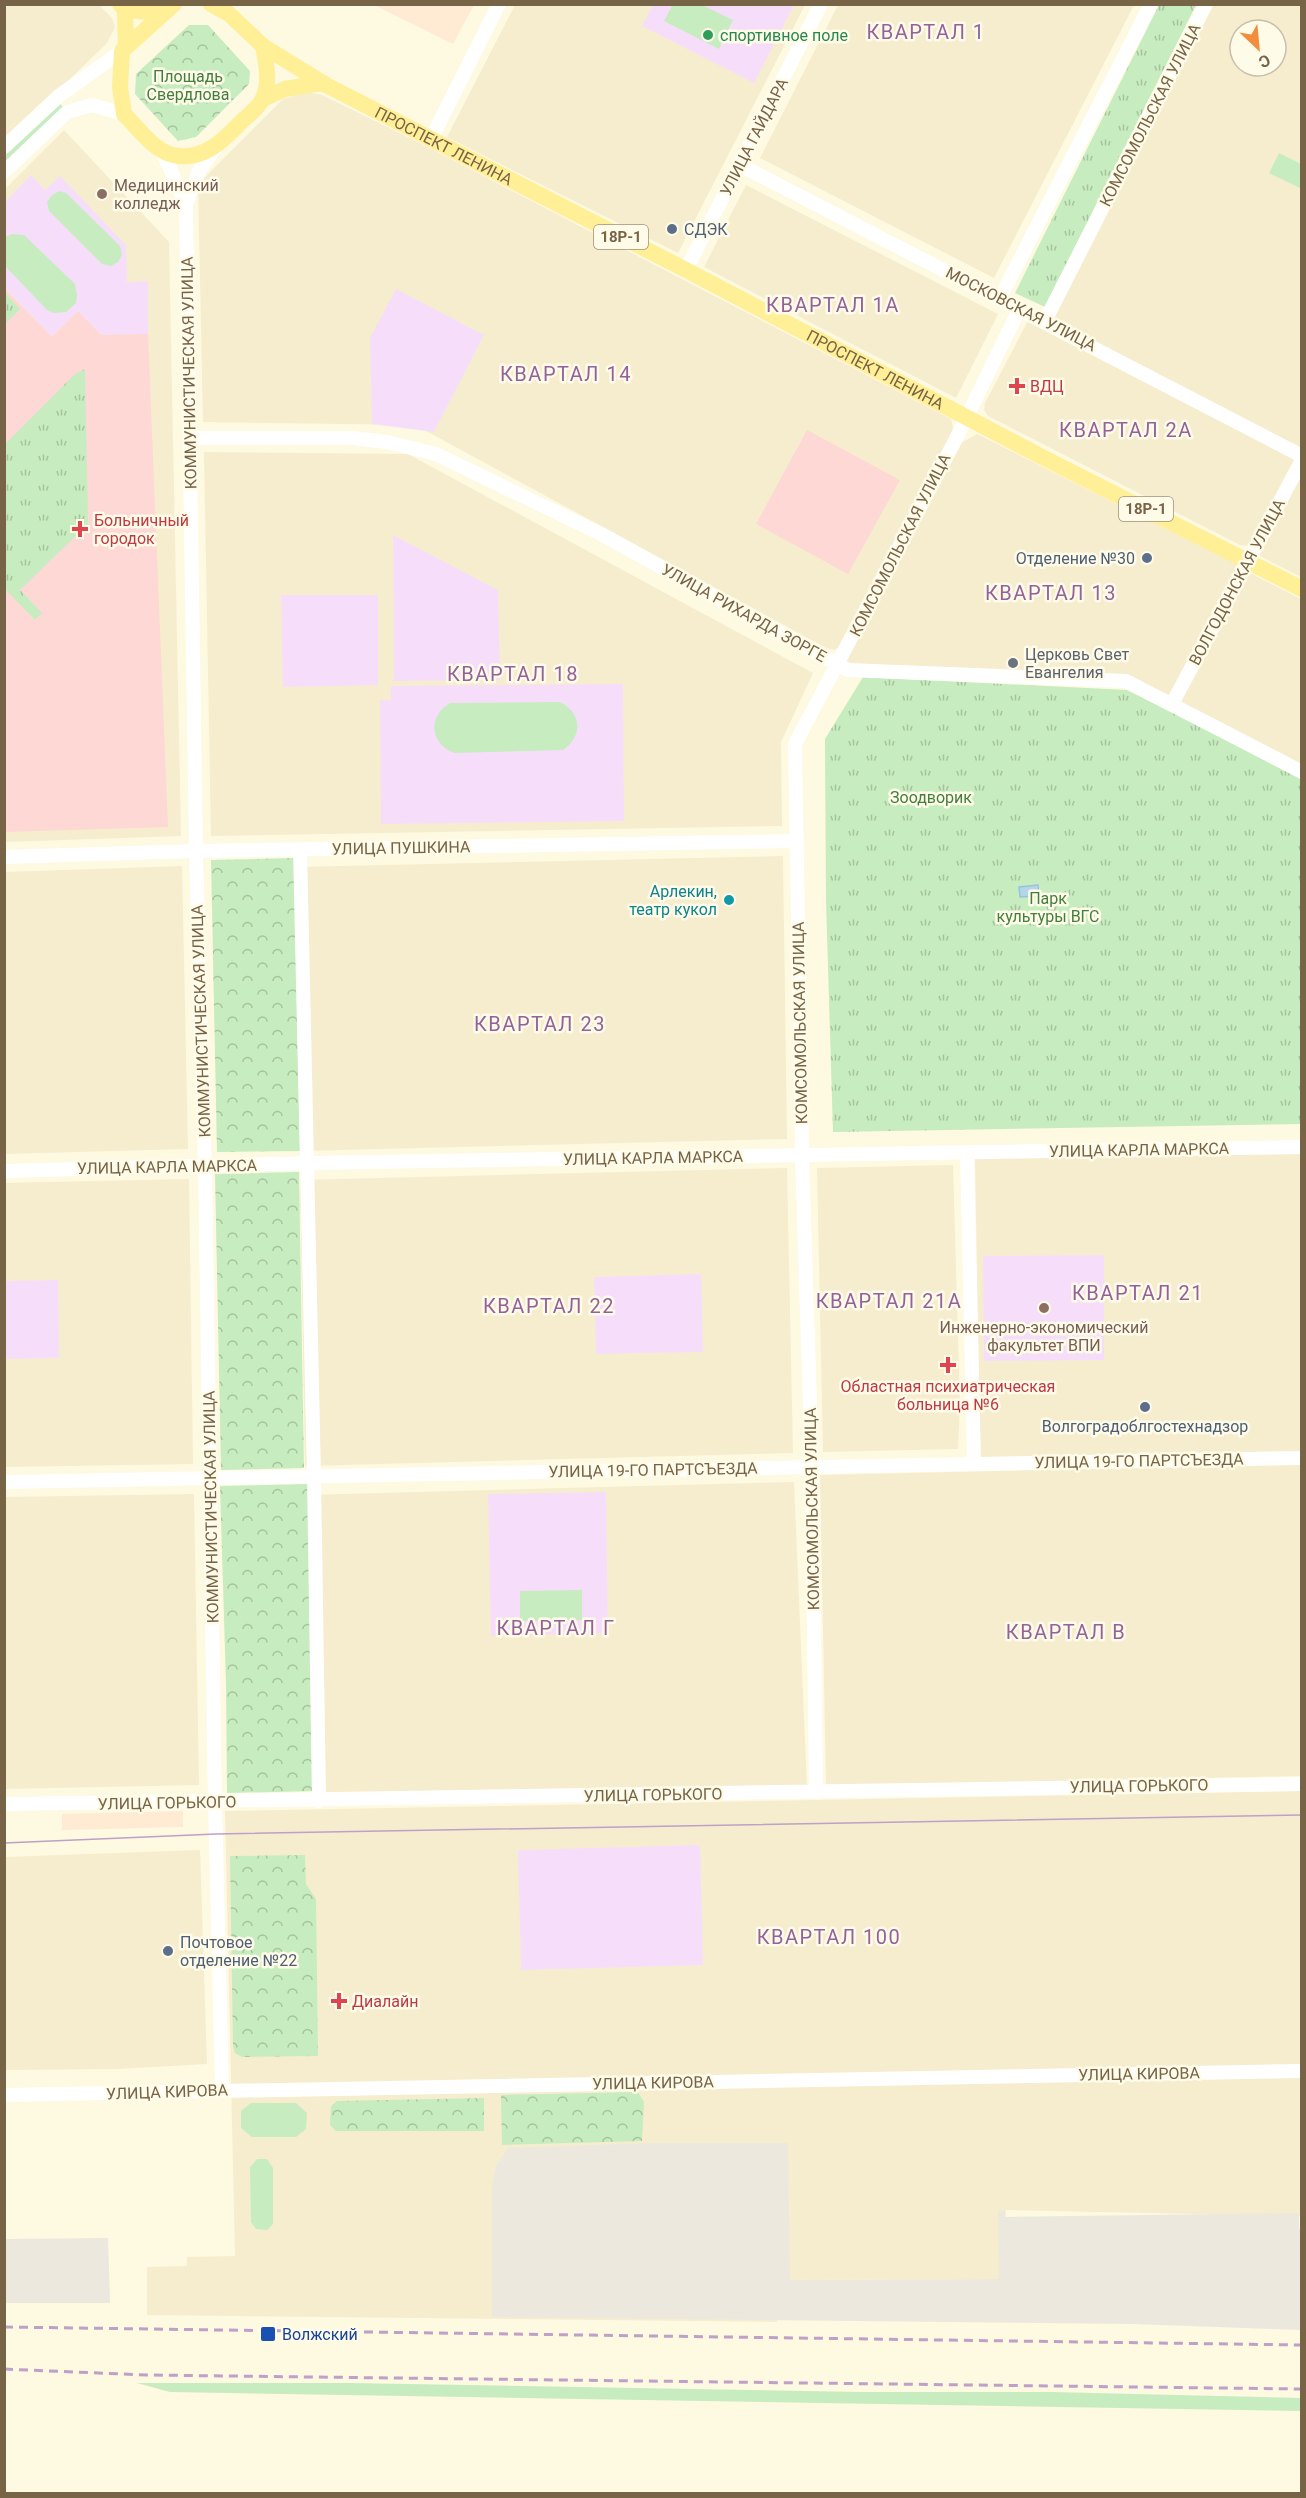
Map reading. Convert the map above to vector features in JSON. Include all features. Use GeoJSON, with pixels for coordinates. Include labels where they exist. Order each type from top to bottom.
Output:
{"type":"FeatureCollection","features":[{"type":"Feature","properties":{"kind":"main road","name":"18Р-1"},"geometry":{"type":"LineString","coordinates":[[211,4],[228,9],[264,46]]}},
{"type":"Feature","properties":{"kind":"main road"},"geometry":{"type":"LineString","coordinates":[[168,9],[123,7],[124,49],[120,87],[124,114],[162,151],[173,155],[190,156],[216,147],[263,99],[285,89],[322,83]]}},
{"type":"Feature","properties":{"kind":"main road"},"geometry":{"type":"LineString","coordinates":[[124,49],[168,9]]}},
{"type":"Feature","properties":{"kind":"main road","name":"ПРОСПЕКТ ЛЕНИНА"},"geometry":{"type":"LineString","coordinates":[[264,46],[322,83],[1302,589]]}},
{"type":"Feature","properties":{"kind":"main road"},"geometry":{"type":"LineString","coordinates":[[263,99],[267,73],[264,46]]}},
{"type":"Feature","properties":{"kind":"street"},"geometry":{"type":"LineString","coordinates":[[431,139],[499,4]]}},
{"type":"Feature","properties":{"kind":"street","name":"УЛИЦА ГАЙДАРА"},"geometry":{"type":"LineString","coordinates":[[686,270],[822,4]]}},
{"type":"Feature","properties":{"kind":"street"},"geometry":{"type":"LineString","coordinates":[[1000,298],[1151,4]]}},
{"type":"Feature","properties":{"kind":"street","name":"КОМСОМОЛЬСКАЯ УЛИЦА"},"geometry":{"type":"LineString","coordinates":[[1045,321],[1206,4]]}},
{"type":"Feature","properties":{"kind":"street"},"geometry":{"type":"LineString","coordinates":[[4,147],[60,95],[124,49]]}},
{"type":"Feature","properties":{"kind":"street"},"geometry":{"type":"LineString","coordinates":[[4,172],[67,112],[92,105],[124,114]]}},
{"type":"Feature","properties":{"kind":"street","name":"КОММУНИСТИЧЕСКАЯ УЛИЦА"},"geometry":{"type":"LineString","coordinates":[[216,147],[199,171],[186,204],[196,851],[205,1166],[222,2090]]}},
{"type":"Feature","properties":{"kind":"street","name":"КОММУНИСТИЧЕСКАЯ УЛИЦА"},"geometry":{"type":"LineString","coordinates":[[162,151],[186,204]]}},
{"type":"Feature","properties":{"kind":"street","name":"МОСКОВСКАЯ УЛИЦА"},"geometry":{"type":"LineString","coordinates":[[740,165],[1045,321],[1302,458]]}},
{"type":"Feature","properties":{"kind":"street","name":"КОМСОМОЛЬСКАЯ УЛИЦА"},"geometry":{"type":"LineString","coordinates":[[816,1792],[812,1467],[802,1156],[795,744],[967,417],[1020,308]]}},
{"type":"Feature","properties":{"kind":"street","name":"УЛИЦА РИХАРДА ЗОРГЕ"},"geometry":{"type":"LineString","coordinates":[[190,438],[352,438],[387,442],[436,454],[679,576],[838,666],[849,670],[1126,681],[1302,772]]}},
{"type":"Feature","properties":{"kind":"street","name":"ВОЛГОДОНСКАЯ УЛИЦА"},"geometry":{"type":"LineString","coordinates":[[1173,704],[1302,458]]}},
{"type":"Feature","properties":{"kind":"street","name":"УЛИЦА ПУШКИНА"},"geometry":{"type":"LineString","coordinates":[[4,857],[196,851],[797,841]]}},
{"type":"Feature","properties":{"kind":"street"},"geometry":{"type":"LineString","coordinates":[[300,849],[319,1801]]}},
{"type":"Feature","properties":{"kind":"street","name":"УЛИЦА КАРЛА МАРКСА"},"geometry":{"type":"LineString","coordinates":[[4,1171],[308,1163],[1302,1147]]}},
{"type":"Feature","properties":{"kind":"street"},"geometry":{"type":"LineString","coordinates":[[967,1153],[974,1464]]}},
{"type":"Feature","properties":{"kind":"street","name":"УЛИЦА 19-ГО ПАРТСЪЕЗДА"},"geometry":{"type":"LineString","coordinates":[[4,1482],[1302,1458]]}},
{"type":"Feature","properties":{"kind":"street","name":"УЛИЦА ГОРЬКОГО"},"geometry":{"type":"LineString","coordinates":[[4,1804],[319,1801],[1302,1784]]}},
{"type":"Feature","properties":{"kind":"street","name":"УЛИЦА КИРОВА"},"geometry":{"type":"LineString","coordinates":[[4,2095],[1302,2071]]}},
{"type":"Feature","properties":{"kind":"shaded area"},"geometry":{"type":"Polygon","coordinates":[[[5,5],[99,5],[112,18],[115,27],[107,43],[5,142],[5,5]]]}},
{"type":"Feature","properties":{"kind":"shaded area"},"geometry":{"type":"Polygon","coordinates":[[[374,5],[474,5],[453,44],[374,5]]]}},
{"type":"Feature","properties":{"kind":"shaded area"},"geometry":{"type":"Polygon","coordinates":[[[515,5],[805,5],[678,253],[447,137],[515,5]]]}},
{"type":"Feature","properties":{"kind":"shaded area"},"geometry":{"type":"Polygon","coordinates":[[[653,5],[794,5],[754,83],[642,26],[653,5]]]}},
{"type":"Feature","properties":{"kind":"shaded area"},"geometry":{"type":"Polygon","coordinates":[[[838,5],[1134,5],[994,278],[760,158],[838,5]]]}},
{"type":"Feature","properties":{"kind":"shaded area"},"geometry":{"type":"Polygon","coordinates":[[[1210,5],[1301,5],[1302,450],[1048,320],[1210,5]]]}},
{"type":"Feature","properties":{"kind":"shaded area"},"geometry":{"type":"Polygon","coordinates":[[[312,93],[322,95],[426,146],[951,419],[953,428],[948,441],[841,646],[834,650],[826,648],[415,425],[203,422],[198,184],[283,99],[312,93]]]}},
{"type":"Feature","properties":{"kind":"shaded area","name":"Больничный городок"},"geometry":{"type":"Polygon","coordinates":[[[64,130],[169,242],[181,836],[5,842],[5,189],[64,130]]]}},
{"type":"Feature","properties":{"kind":"shaded area"},"geometry":{"type":"Polygon","coordinates":[[[31,175],[45,190],[60,176],[126,245],[127,282],[148,281],[148,334],[101,335],[78,311],[52,337],[5,288],[5,202],[31,175]]]}},
{"type":"Feature","properties":{"kind":"shaded area"},"geometry":{"type":"Polygon","coordinates":[[[746,185],[998,314],[956,398],[704,267],[746,185]]]}},
{"type":"Feature","properties":{"kind":"shaded area","name":"Больничный городок"},"geometry":{"type":"Polygon","coordinates":[[[4,288],[52,337],[78,311],[101,335],[148,334],[168,827],[5,832],[4,288]]]}},
{"type":"Feature","properties":{"kind":"shaded area"},"geometry":{"type":"Polygon","coordinates":[[[396,289],[484,335],[434,432],[372,424],[370,338],[396,289]]]}},
{"type":"Feature","properties":{"kind":"shaded area"},"geometry":{"type":"Polygon","coordinates":[[[1030,317],[1296,456],[1249,546],[1240,545],[988,416],[984,410],[985,403],[1030,317]]]}},
{"type":"Feature","properties":{"kind":"shaded area"},"geometry":{"type":"Polygon","coordinates":[[[807,430],[900,480],[848,574],[756,524],[807,430]]]}},
{"type":"Feature","properties":{"kind":"shaded area"},"geometry":{"type":"Polygon","coordinates":[[[977,434],[1240,566],[1168,698],[1124,677],[844,665],[961,443],[977,434]]]}},
{"type":"Feature","properties":{"kind":"shaded area"},"geometry":{"type":"Polygon","coordinates":[[[204,452],[408,454],[813,673],[781,742],[782,826],[211,836],[204,452]]]}},
{"type":"Feature","properties":{"kind":"shaded area"},"geometry":{"type":"Polygon","coordinates":[[[1301,470],[1301,577],[1258,555],[1301,470]]]}},
{"type":"Feature","properties":{"kind":"shaded area"},"geometry":{"type":"Polygon","coordinates":[[[393,535],[498,590],[500,680],[394,681],[393,535]]]}},
{"type":"Feature","properties":{"kind":"shaded area"},"geometry":{"type":"Polygon","coordinates":[[[1250,573],[1301,599],[1301,766],[1179,702],[1250,573]]]}},
{"type":"Feature","properties":{"kind":"shaded area"},"geometry":{"type":"Polygon","coordinates":[[[281,595],[378,595],[378,685],[283,687],[281,595]]]}},
{"type":"Feature","properties":{"kind":"shaded area"},"geometry":{"type":"Polygon","coordinates":[[[623,684],[624,821],[381,824],[380,700],[391,700],[391,686],[623,684]]]}},
{"type":"Feature","properties":{"kind":"shaded area"},"geometry":{"type":"Polygon","coordinates":[[[783,856],[787,1139],[300,1151],[294,867],[783,856]]]}},
{"type":"Feature","properties":{"kind":"shaded area"},"geometry":{"type":"Polygon","coordinates":[[[182,866],[188,1149],[5,1154],[5,872],[182,866]]]}},
{"type":"Feature","properties":{"kind":"shaded area"},"geometry":{"type":"Polygon","coordinates":[[[1301,1152],[1301,1453],[980,1458],[975,1157],[1301,1152]]]}},
{"type":"Feature","properties":{"kind":"shaded area"},"geometry":{"type":"Polygon","coordinates":[[[953,1165],[960,1404],[958,1449],[823,1452],[817,1168],[953,1165]]]}},
{"type":"Feature","properties":{"kind":"shaded area"},"geometry":{"type":"Polygon","coordinates":[[[787,1168],[793,1453],[305,1466],[300,1180],[787,1168]]]}},
{"type":"Feature","properties":{"kind":"shaded area"},"geometry":{"type":"Polygon","coordinates":[[[189,1179],[193,1464],[5,1467],[4,1183],[189,1179]]]}},
{"type":"Feature","properties":{"kind":"shaded area","name":"Инженерно-экономический факультет ВПИ"},"geometry":{"type":"Polygon","coordinates":[[[1104,1255],[1104,1360],[984,1361],[983,1256],[1104,1255]]]}},
{"type":"Feature","properties":{"kind":"shaded area"},"geometry":{"type":"Polygon","coordinates":[[[701,1274],[703,1352],[596,1354],[594,1277],[701,1274]]]}},
{"type":"Feature","properties":{"kind":"shaded area"},"geometry":{"type":"Polygon","coordinates":[[[58,1280],[59,1358],[5,1359],[5,1281],[58,1280]]]}},
{"type":"Feature","properties":{"kind":"shaded area","name":"КВАРТАЛ В"},"geometry":{"type":"Polygon","coordinates":[[[1301,1464],[1301,1776],[826,1786],[820,1475],[1301,1464]]]}},
{"type":"Feature","properties":{"kind":"shaded area"},"geometry":{"type":"Polygon","coordinates":[[[794,1482],[807,1788],[324,1795],[306,1495],[794,1482]]]}},
{"type":"Feature","properties":{"kind":"shaded area"},"geometry":{"type":"Polygon","coordinates":[[[606,1492],[608,1633],[491,1636],[488,1494],[606,1492]]]}},
{"type":"Feature","properties":{"kind":"shaded area"},"geometry":{"type":"Polygon","coordinates":[[[194,1494],[199,1785],[5,1789],[5,1497],[194,1494]]]}},
{"type":"Feature","properties":{"kind":"shaded area","name":"КВАРТАЛ 100"},"geometry":{"type":"Polygon","coordinates":[[[1301,1791],[1301,2216],[1006,2210],[1003,2279],[779,2280],[777,2322],[147,2315],[147,2267],[187,2266],[187,2257],[235,2256],[225,1811],[1301,1791]]]}},
{"type":"Feature","properties":{"kind":"shaded area"},"geometry":{"type":"Polygon","coordinates":[[[183,1811],[183,1827],[62,1830],[62,1814],[183,1811]]]}},
{"type":"Feature","properties":{"kind":"shaded area"},"geometry":{"type":"Polygon","coordinates":[[[700,1845],[703,1965],[521,1970],[518,1850],[700,1845]]]}},
{"type":"Feature","properties":{"kind":"shaded area"},"geometry":{"type":"Polygon","coordinates":[[[200,1850],[207,2064],[117,2069],[5,2070],[5,1857],[200,1850]]]}},
{"type":"Feature","properties":{"kind":"shaded area"},"geometry":{"type":"Polygon","coordinates":[[[647,2143],[788,2143],[790,2280],[999,2279],[998,2211],[1005,2211],[1005,2217],[1299,2213],[1299,2229],[1302,2229],[1301,2330],[1133,2324],[492,2317],[492,2186],[496,2166],[508,2148],[647,2143]]]}},
{"type":"Feature","properties":{"kind":"shaded area"},"geometry":{"type":"Polygon","coordinates":[[[108,2238],[110,2303],[5,2303],[5,2239],[108,2238]]]}},
{"type":"Feature","properties":{"kind":"green space","name":"спортивное поле"},"geometry":{"type":"Polygon","coordinates":[[[673,4],[702,5],[733,20],[719,49],[664,21],[673,4]]]}},
{"type":"Feature","properties":{"kind":"green space"},"geometry":{"type":"Polygon","coordinates":[[[1159,5],[1196,5],[1045,307],[1015,293],[1159,5]]]}},
{"type":"Feature","properties":{"kind":"green space","name":"Площадь Свердлова"},"geometry":{"type":"Polygon","coordinates":[[[189,25],[208,25],[250,71],[249,84],[196,137],[178,141],[135,94],[136,74],[189,25]]]}},
{"type":"Feature","properties":{"kind":"green space"},"geometry":{"type":"Polygon","coordinates":[[[58,101],[63,107],[5,164],[5,153],[58,101]]]}},
{"type":"Feature","properties":{"kind":"green space"},"geometry":{"type":"Polygon","coordinates":[[[1279,153],[1301,164],[1300,188],[1269,173],[1279,153]]]}},
{"type":"Feature","properties":{"kind":"green space"},"geometry":{"type":"Polygon","coordinates":[[[59,191],[66,193],[120,246],[122,255],[118,262],[111,266],[102,264],[49,211],[47,202],[59,191]]]}},
{"type":"Feature","properties":{"kind":"green space"},"geometry":{"type":"Polygon","coordinates":[[[12,234],[24,235],[75,284],[76,303],[66,312],[53,313],[47,310],[5,266],[5,237],[12,234]]]}},
{"type":"Feature","properties":{"kind":"green space"},"geometry":{"type":"Polygon","coordinates":[[[5,293],[20,309],[5,324],[5,293]]]}},
{"type":"Feature","properties":{"kind":"green space"},"geometry":{"type":"Polygon","coordinates":[[[85,369],[88,524],[20,590],[42,613],[35,620],[5,589],[5,444],[75,374],[85,369]]]}},
{"type":"Feature","properties":{"kind":"green space","name":"Парк культуры ВГС"},"geometry":{"type":"Polygon","coordinates":[[[863,677],[1127,690],[1301,778],[1301,1124],[833,1132],[826,901],[825,739],[863,677]]]}},
{"type":"Feature","properties":{"kind":"green space"},"geometry":{"type":"Polygon","coordinates":[[[560,702],[573,712],[577,725],[574,738],[563,750],[454,753],[440,743],[434,729],[438,715],[450,703],[560,702]]]}},
{"type":"Feature","properties":{"kind":"green space"},"geometry":{"type":"Polygon","coordinates":[[[294,858],[300,1151],[217,1152],[211,860],[294,858]]]}},
{"type":"Feature","properties":{"kind":"green space"},"geometry":{"type":"Polygon","coordinates":[[[299,1172],[304,1468],[221,1470],[215,1174],[299,1172]]]}},
{"type":"Feature","properties":{"kind":"green space"},"geometry":{"type":"Polygon","coordinates":[[[308,1484],[315,1791],[227,1793],[220,1486],[308,1484]]]}},
{"type":"Feature","properties":{"kind":"green space"},"geometry":{"type":"Polygon","coordinates":[[[582,1590],[582,1620],[520,1621],[520,1591],[582,1590]]]}},
{"type":"Feature","properties":{"kind":"green space"},"geometry":{"type":"Polygon","coordinates":[[[305,1855],[306,1884],[316,1899],[318,2056],[242,2057],[235,2053],[233,2046],[230,1856],[305,1855]]]}},
{"type":"Feature","properties":{"kind":"green space"},"geometry":{"type":"Polygon","coordinates":[[[638,2092],[644,2102],[642,2141],[502,2145],[501,2095],[638,2092]]]}},
{"type":"Feature","properties":{"kind":"green space"},"geometry":{"type":"Polygon","coordinates":[[[484,2098],[484,2131],[336,2131],[330,2125],[331,2106],[337,2101],[484,2098]]]}},
{"type":"Feature","properties":{"kind":"green space"},"geometry":{"type":"Polygon","coordinates":[[[251,2103],[296,2103],[307,2113],[306,2129],[296,2137],[252,2137],[241,2128],[241,2111],[251,2103]]]}},
{"type":"Feature","properties":{"kind":"green space"},"geometry":{"type":"Polygon","coordinates":[[[257,2159],[267,2159],[273,2168],[273,2224],[267,2230],[256,2229],[251,2222],[250,2167],[257,2159]]]}},
{"type":"Feature","properties":{"kind":"green space"},"geometry":{"type":"Polygon","coordinates":[[[137,2383],[349,2383],[862,2392],[1051,2392],[1301,2398],[1302,2411],[170,2392],[137,2383]]]}},
{"type":"Feature","properties":{"kind":"water"},"geometry":{"type":"Polygon","coordinates":[[[1038,885],[1039,896],[1020,897],[1019,887],[1038,885]]]}},
{"type":"Feature","properties":{"kind":"tram line"},"geometry":{"type":"LineString","coordinates":[[4,1843],[216,1834],[1302,1815]]}},
{"type":"Feature","properties":{"kind":"railway"},"geometry":{"type":"LineString","coordinates":[[4,2327],[1302,2345]]}},
{"type":"Feature","properties":{"kind":"railway"},"geometry":{"type":"LineString","coordinates":[[4,2369],[147,2375],[1302,2389]]}},
{"type":"Feature","properties":{"kind":"place","name":"спортивное поле"},"geometry":{"type":"Point","coordinates":[708,35]}},
{"type":"Feature","properties":{"kind":"place","name":"Медицинский колледж"},"geometry":{"type":"Point","coordinates":[102,194]}},
{"type":"Feature","properties":{"kind":"place","name":"СДЭК"},"geometry":{"type":"Point","coordinates":[672,229]}},
{"type":"Feature","properties":{"kind":"place","name":"ВДЦ"},"geometry":{"type":"Point","coordinates":[1017,386]}},
{"type":"Feature","properties":{"kind":"place","name":"Больничный городок"},"geometry":{"type":"Point","coordinates":[80,529]}},
{"type":"Feature","properties":{"kind":"place","name":"Отделение №30"},"geometry":{"type":"Point","coordinates":[1147,558]}},
{"type":"Feature","properties":{"kind":"place","name":"Церковь Свет Евангелия"},"geometry":{"type":"Point","coordinates":[1013,663]}},
{"type":"Feature","properties":{"kind":"place","name":"Арлекин, театр кукол"},"geometry":{"type":"Point","coordinates":[729,900]}},
{"type":"Feature","properties":{"kind":"place","name":"Инженерно-экономический факультет ВПИ"},"geometry":{"type":"Point","coordinates":[1044,1308]}},
{"type":"Feature","properties":{"kind":"place","name":"Областная психиатрическая больница №6"},"geometry":{"type":"Point","coordinates":[948,1365]}},
{"type":"Feature","properties":{"kind":"place","name":"Волгоградоблгостехнадзор"},"geometry":{"type":"Point","coordinates":[1145,1407]}},
{"type":"Feature","properties":{"kind":"place","name":"Почтовое отделение №22"},"geometry":{"type":"Point","coordinates":[168,1951]}},
{"type":"Feature","properties":{"kind":"place","name":"Диалайн"},"geometry":{"type":"Point","coordinates":[339,2001]}},
{"type":"Feature","properties":{"kind":"place","name":"Волжский"},"geometry":{"type":"Point","coordinates":[268,2334]}},
{"type":"Feature","properties":{"kind":"district","name":"КВАРТАЛ 1"},"geometry":{"type":"Point","coordinates":[926,32]}},
{"type":"Feature","properties":{"kind":"district","name":"КВАРТАЛ 1А"},"geometry":{"type":"Point","coordinates":[833,305]}},
{"type":"Feature","properties":{"kind":"district","name":"КВАРТАЛ 14"},"geometry":{"type":"Point","coordinates":[566,374]}},
{"type":"Feature","properties":{"kind":"district","name":"КВАРТАЛ 2А"},"geometry":{"type":"Point","coordinates":[1126,430]}},
{"type":"Feature","properties":{"kind":"district","name":"КВАРТАЛ 13"},"geometry":{"type":"Point","coordinates":[1051,593]}},
{"type":"Feature","properties":{"kind":"district","name":"КВАРТАЛ 18"},"geometry":{"type":"Point","coordinates":[513,674]}},
{"type":"Feature","properties":{"kind":"district","name":"КВАРТАЛ 23"},"geometry":{"type":"Point","coordinates":[540,1024]}},
{"type":"Feature","properties":{"kind":"district","name":"КВАРТАЛ 21"},"geometry":{"type":"Point","coordinates":[1138,1293]}},
{"type":"Feature","properties":{"kind":"district","name":"КВАРТАЛ 21А"},"geometry":{"type":"Point","coordinates":[889,1301]}},
{"type":"Feature","properties":{"kind":"district","name":"КВАРТАЛ 22"},"geometry":{"type":"Point","coordinates":[549,1306]}},
{"type":"Feature","properties":{"kind":"district","name":"КВАРТАЛ Г"},"geometry":{"type":"Point","coordinates":[556,1628]}},
{"type":"Feature","properties":{"kind":"district","name":"КВАРТАЛ В"},"geometry":{"type":"Point","coordinates":[1066,1632]}},
{"type":"Feature","properties":{"kind":"district","name":"КВАРТАЛ 100"},"geometry":{"type":"Point","coordinates":[829,1937]}},
{"type":"Feature","properties":{"kind":"park label","name":"Зоодворик"},"geometry":{"type":"Point","coordinates":[931,797]}}]}
